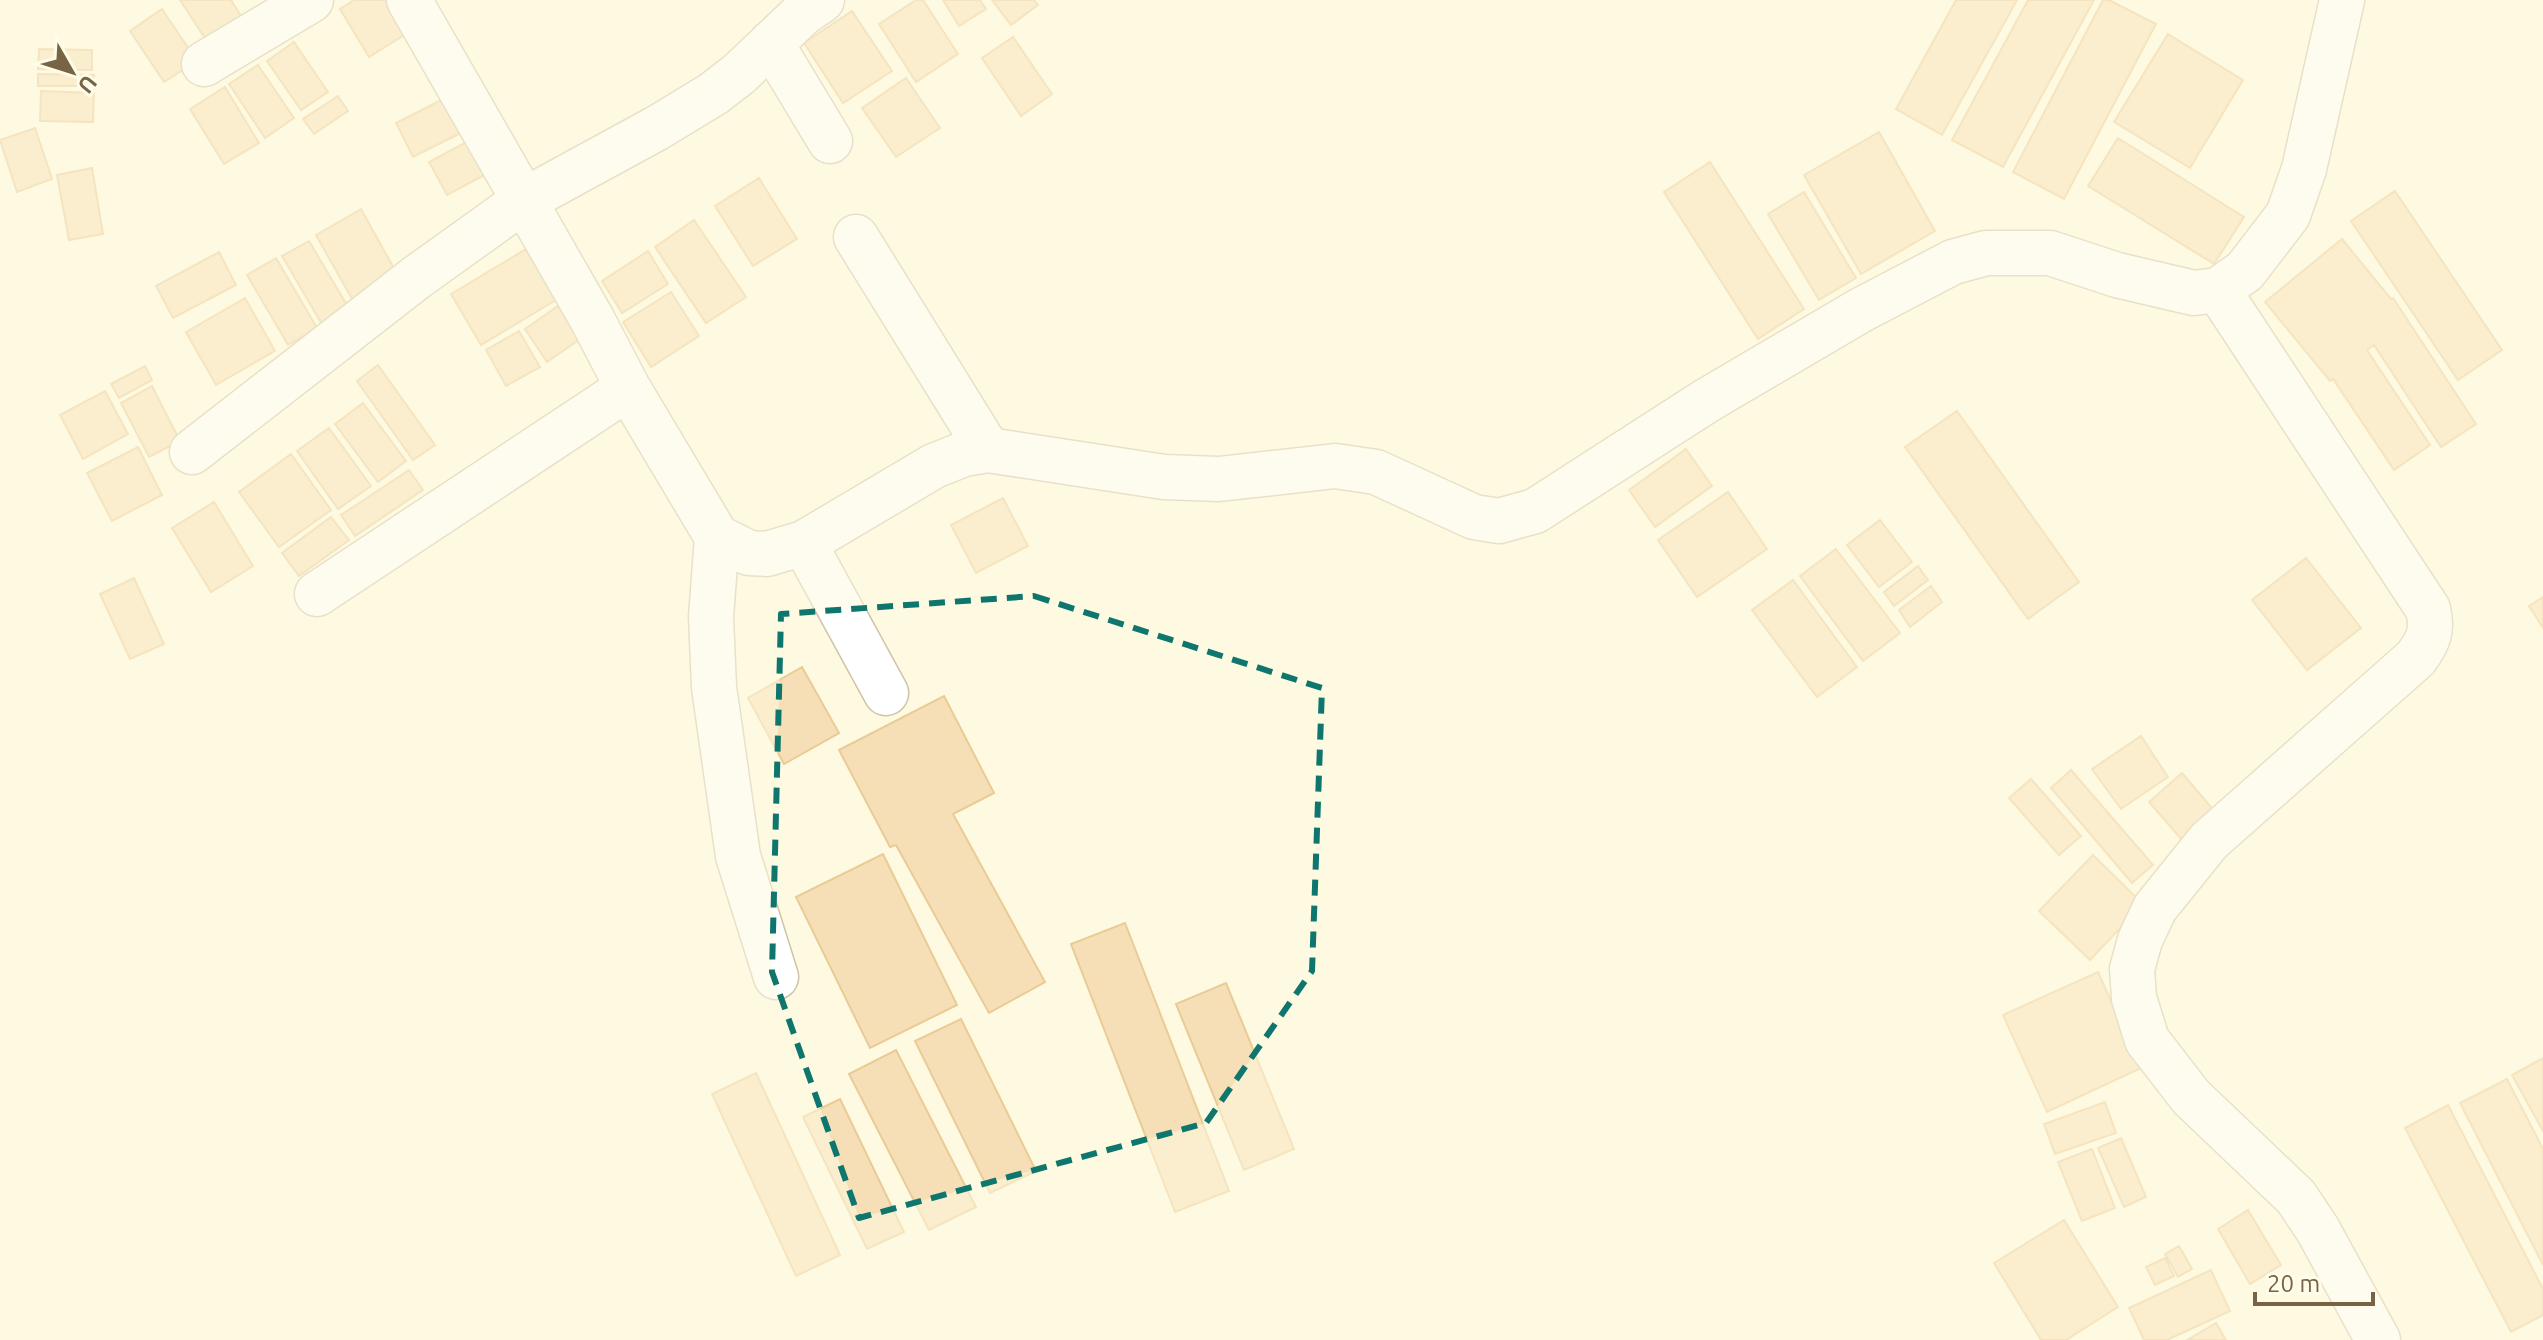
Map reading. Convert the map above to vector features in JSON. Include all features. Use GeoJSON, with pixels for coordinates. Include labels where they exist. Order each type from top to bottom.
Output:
{"type":"FeatureCollection","features":[{"type":"Feature","properties":{"kind":"street"},"geometry":{"type":"LineString","coordinates":[[204,64],[311,0]]}},
{"type":"Feature","properties":{"kind":"street"},"geometry":{"type":"LineString","coordinates":[[409,0],[628,388],[717,537],[749,553],[767,554],[804,543],[934,466],[964,454],[988,450],[1164,477],[1219,479],[1335,466],[1354,468],[1376,472],[1474,517],[1499,521],[1535,511],[1706,401],[1809,340],[1874,303],[1967,257],[1986,253],[2050,253],[2117,275],[2194,293],[2218,290],[2245,271],[2288,215],[2304,169],[2342,0]]}},
{"type":"Feature","properties":{"kind":"street"},"geometry":{"type":"LineString","coordinates":[[192,452],[405,286],[523,201],[713,94],[739,74],[803,13],[822,0]]}},
{"type":"Feature","properties":{"kind":"street"},"geometry":{"type":"LineString","coordinates":[[771,43],[830,141]]}},
{"type":"Feature","properties":{"kind":"street"},"geometry":{"type":"LineString","coordinates":[[856,237],[988,450]]}},
{"type":"Feature","properties":{"kind":"street"},"geometry":{"type":"LineString","coordinates":[[2218,290],[2428,609],[2432,626],[2429,640],[2416,658],[2209,841],[2155,908],[2140,940],[2132,969],[2134,998],[2147,1040],[2191,1097],[2296,1197],[2318,1230],[2378,1340]]}},
{"type":"Feature","properties":{"kind":"street"},"geometry":{"type":"LineString","coordinates":[[317,594],[628,388]]}},
{"type":"Feature","properties":{"kind":"street"},"geometry":{"type":"LineString","coordinates":[[717,537],[711,617],[716,703],[738,856],[776,977]]}},
{"type":"Feature","properties":{"kind":"street"},"geometry":{"type":"LineString","coordinates":[[804,543],[886,693]]}},
{"type":"Feature","properties":{"kind":"highlighted area"},"geometry":{"type":"Polygon","coordinates":[[[1034,596],[1322,688],[1312,971],[1206,1123],[859,1218],[772,972],[781,614],[1034,596]]]}},
{"type":"Feature","properties":{"kind":"building"},"geometry":{"type":"Polygon","coordinates":[[[180,0],[231,0],[249,29],[214,52],[180,0]]]}},
{"type":"Feature","properties":{"kind":"building"},"geometry":{"type":"Polygon","coordinates":[[[354,0],[400,0],[417,27],[369,57],[340,9],[354,0]]]}},
{"type":"Feature","properties":{"kind":"building"},"geometry":{"type":"Polygon","coordinates":[[[916,0],[923,0],[958,54],[916,82],[879,24],[916,0]]]}},
{"type":"Feature","properties":{"kind":"building"},"geometry":{"type":"Polygon","coordinates":[[[943,0],[980,0],[986,9],[959,26],[943,0]]]}},
{"type":"Feature","properties":{"kind":"building"},"geometry":{"type":"Polygon","coordinates":[[[992,0],[1034,0],[1038,5],[1011,25],[992,0]]]}},
{"type":"Feature","properties":{"kind":"building"},"geometry":{"type":"Polygon","coordinates":[[[1956,0],[2017,0],[1942,135],[1896,109],[1956,0]]]}},
{"type":"Feature","properties":{"kind":"building"},"geometry":{"type":"Polygon","coordinates":[[[2028,0],[2094,0],[2003,167],[1952,140],[2028,0]]]}},
{"type":"Feature","properties":{"kind":"building"},"geometry":{"type":"Polygon","coordinates":[[[2103,0],[2109,0],[2156,24],[2064,199],[2013,172],[2103,0]]]}},
{"type":"Feature","properties":{"kind":"building"},"geometry":{"type":"Polygon","coordinates":[[[162,9],[197,61],[164,82],[130,31],[162,9]]]}},
{"type":"Feature","properties":{"kind":"building"},"geometry":{"type":"Polygon","coordinates":[[[852,11],[892,71],[843,103],[804,43],[852,11]]]}},
{"type":"Feature","properties":{"kind":"building"},"geometry":{"type":"Polygon","coordinates":[[[2168,34],[2243,80],[2190,168],[2114,122],[2168,34]]]}},
{"type":"Feature","properties":{"kind":"building"},"geometry":{"type":"Polygon","coordinates":[[[1013,37],[1052,94],[1021,116],[982,58],[1013,37]]]}},
{"type":"Feature","properties":{"kind":"building"},"geometry":{"type":"Polygon","coordinates":[[[294,42],[328,92],[301,110],[267,61],[294,42]]]}},
{"type":"Feature","properties":{"kind":"building"},"geometry":{"type":"Polygon","coordinates":[[[39,49],[92,50],[92,70],[38,69],[39,49]]]}},
{"type":"Feature","properties":{"kind":"building"},"geometry":{"type":"Polygon","coordinates":[[[258,65],[294,118],[265,138],[229,84],[258,65]]]}},
{"type":"Feature","properties":{"kind":"building"},"geometry":{"type":"Polygon","coordinates":[[[38,74],[94,75],[94,86],[38,86],[38,74]]]}},
{"type":"Feature","properties":{"kind":"building"},"geometry":{"type":"Polygon","coordinates":[[[906,78],[940,128],[896,157],[862,108],[906,78]]]}},
{"type":"Feature","properties":{"kind":"building"},"geometry":{"type":"Polygon","coordinates":[[[225,87],[259,143],[224,164],[190,109],[225,87]]]}},
{"type":"Feature","properties":{"kind":"building"},"geometry":{"type":"Polygon","coordinates":[[[41,91],[94,93],[93,122],[40,121],[41,91]]]}},
{"type":"Feature","properties":{"kind":"building"},"geometry":{"type":"Polygon","coordinates":[[[451,95],[469,129],[413,157],[396,123],[451,95]]]}},
{"type":"Feature","properties":{"kind":"building"},"geometry":{"type":"Polygon","coordinates":[[[338,96],[348,111],[314,134],[303,119],[338,96]]]}},
{"type":"Feature","properties":{"kind":"building"},"geometry":{"type":"Polygon","coordinates":[[[35,128],[52,179],[17,192],[0,140],[35,128]]]}},
{"type":"Feature","properties":{"kind":"building"},"geometry":{"type":"Polygon","coordinates":[[[1879,132],[1935,231],[1861,274],[1804,175],[1879,132]]]}},
{"type":"Feature","properties":{"kind":"building"},"geometry":{"type":"Polygon","coordinates":[[[476,137],[494,170],[447,195],[429,162],[476,137]]]}},
{"type":"Feature","properties":{"kind":"building"},"geometry":{"type":"Polygon","coordinates":[[[2118,138],[2244,217],[2214,264],[2088,186],[2118,138]]]}},
{"type":"Feature","properties":{"kind":"building"},"geometry":{"type":"Polygon","coordinates":[[[1710,162],[1804,309],[1758,339],[1664,192],[1710,162]]]}},
{"type":"Feature","properties":{"kind":"building"},"geometry":{"type":"Polygon","coordinates":[[[92,168],[103,234],[69,240],[57,175],[92,168]]]}},
{"type":"Feature","properties":{"kind":"building"},"geometry":{"type":"Polygon","coordinates":[[[759,178],[797,239],[753,266],[715,206],[759,178]]]}},
{"type":"Feature","properties":{"kind":"building"},"geometry":{"type":"Polygon","coordinates":[[[2395,191],[2502,350],[2458,380],[2351,221],[2395,191]]]}},
{"type":"Feature","properties":{"kind":"building"},"geometry":{"type":"Polygon","coordinates":[[[1804,192],[1856,278],[1819,300],[1768,214],[1804,192]]]}},
{"type":"Feature","properties":{"kind":"building"},"geometry":{"type":"Polygon","coordinates":[[[361,209],[401,281],[356,306],[316,235],[361,209]]]}},
{"type":"Feature","properties":{"kind":"building"},"geometry":{"type":"Polygon","coordinates":[[[694,220],[746,297],[706,323],[655,247],[694,220]]]}},
{"type":"Feature","properties":{"kind":"building"},"geometry":{"type":"Polygon","coordinates":[[[2342,239],[2393,298],[2476,424],[2441,447],[2374,345],[2367,350],[2430,445],[2394,470],[2333,379],[2330,381],[2265,302],[2342,239]]]}},
{"type":"Feature","properties":{"kind":"building"},"geometry":{"type":"Polygon","coordinates":[[[309,241],[351,312],[324,328],[282,256],[309,241]]]}},
{"type":"Feature","properties":{"kind":"building"},"geometry":{"type":"Polygon","coordinates":[[[526,249],[556,300],[481,345],[451,294],[526,249]]]}},
{"type":"Feature","properties":{"kind":"building"},"geometry":{"type":"Polygon","coordinates":[[[648,251],[668,284],[622,313],[602,281],[648,251]]]}},
{"type":"Feature","properties":{"kind":"building"},"geometry":{"type":"Polygon","coordinates":[[[219,252],[236,285],[173,318],[156,286],[219,252]]]}},
{"type":"Feature","properties":{"kind":"building"},"geometry":{"type":"Polygon","coordinates":[[[276,258],[317,328],[288,345],[247,275],[276,258]]]}},
{"type":"Feature","properties":{"kind":"building"},"geometry":{"type":"Polygon","coordinates":[[[671,292],[699,336],[651,367],[623,322],[671,292]]]}},
{"type":"Feature","properties":{"kind":"building"},"geometry":{"type":"Polygon","coordinates":[[[245,298],[275,351],[216,385],[186,332],[245,298]]]}},
{"type":"Feature","properties":{"kind":"building"},"geometry":{"type":"Polygon","coordinates":[[[558,306],[580,339],[547,362],[525,329],[558,306]]]}},
{"type":"Feature","properties":{"kind":"building"},"geometry":{"type":"Polygon","coordinates":[[[519,331],[540,367],[506,386],[486,350],[519,331]]]}},
{"type":"Feature","properties":{"kind":"building"},"geometry":{"type":"Polygon","coordinates":[[[378,365],[435,445],[413,460],[357,381],[378,365]]]}},
{"type":"Feature","properties":{"kind":"building"},"geometry":{"type":"Polygon","coordinates":[[[145,366],[152,380],[119,398],[111,384],[145,366]]]}},
{"type":"Feature","properties":{"kind":"building"},"geometry":{"type":"Polygon","coordinates":[[[152,386],[180,441],[149,457],[121,403],[152,386]]]}},
{"type":"Feature","properties":{"kind":"building"},"geometry":{"type":"Polygon","coordinates":[[[105,391],[128,434],[83,459],[60,415],[105,391]]]}},
{"type":"Feature","properties":{"kind":"building"},"geometry":{"type":"Polygon","coordinates":[[[363,403],[406,461],[378,482],[335,424],[363,403]]]}},
{"type":"Feature","properties":{"kind":"building"},"geometry":{"type":"Polygon","coordinates":[[[1957,411],[2079,582],[2028,619],[1905,447],[1957,411]]]}},
{"type":"Feature","properties":{"kind":"building"},"geometry":{"type":"Polygon","coordinates":[[[329,428],[371,486],[338,509],[297,451],[329,428]]]}},
{"type":"Feature","properties":{"kind":"building"},"geometry":{"type":"Polygon","coordinates":[[[138,447],[162,495],[112,521],[87,473],[138,447]]]}},
{"type":"Feature","properties":{"kind":"building"},"geometry":{"type":"Polygon","coordinates":[[[1686,449],[1712,486],[1655,527],[1629,490],[1686,449]]]}},
{"type":"Feature","properties":{"kind":"building"},"geometry":{"type":"Polygon","coordinates":[[[291,454],[331,510],[279,547],[239,492],[291,454]]]}},
{"type":"Feature","properties":{"kind":"building"},"geometry":{"type":"Polygon","coordinates":[[[409,470],[423,490],[355,536],[341,515],[409,470]]]}},
{"type":"Feature","properties":{"kind":"building"},"geometry":{"type":"Polygon","coordinates":[[[1728,492],[1767,549],[1697,597],[1658,540],[1728,492]]]}},
{"type":"Feature","properties":{"kind":"building"},"geometry":{"type":"Polygon","coordinates":[[[1003,498],[1028,546],[976,573],[951,525],[1003,498]]]}},
{"type":"Feature","properties":{"kind":"building"},"geometry":{"type":"Polygon","coordinates":[[[214,502],[253,566],[211,592],[172,528],[214,502]]]}},
{"type":"Feature","properties":{"kind":"building"},"geometry":{"type":"Polygon","coordinates":[[[331,517],[349,540],[299,576],[282,553],[331,517]]]}},
{"type":"Feature","properties":{"kind":"building"},"geometry":{"type":"Polygon","coordinates":[[[1880,520],[1912,562],[1879,587],[1847,545],[1880,520]]]}},
{"type":"Feature","properties":{"kind":"building"},"geometry":{"type":"Polygon","coordinates":[[[1836,549],[1900,633],[1863,661],[1800,576],[1836,549]]]}},
{"type":"Feature","properties":{"kind":"building"},"geometry":{"type":"Polygon","coordinates":[[[2306,558],[2361,628],[2307,670],[2252,600],[2306,558]]]}},
{"type":"Feature","properties":{"kind":"building"},"geometry":{"type":"Polygon","coordinates":[[[1918,566],[1928,580],[1894,606],[1884,592],[1918,566]]]}},
{"type":"Feature","properties":{"kind":"building"},"geometry":{"type":"Polygon","coordinates":[[[134,578],[164,644],[130,659],[100,594],[134,578]]]}},
{"type":"Feature","properties":{"kind":"building"},"geometry":{"type":"Polygon","coordinates":[[[1793,580],[1857,667],[1817,697],[1752,610],[1793,580]]]}},
{"type":"Feature","properties":{"kind":"building"},"geometry":{"type":"Polygon","coordinates":[[[1931,586],[1942,602],[1910,627],[1899,610],[1931,586]]]}},
{"type":"Feature","properties":{"kind":"building"},"geometry":{"type":"Polygon","coordinates":[[[2543,597],[2543,628],[2529,606],[2543,597]]]}},
{"type":"Feature","properties":{"kind":"building"},"geometry":{"type":"Polygon","coordinates":[[[802,667],[839,733],[784,764],[748,698],[802,667]]]}},
{"type":"Feature","properties":{"kind":"building"},"geometry":{"type":"Polygon","coordinates":[[[944,696],[994,793],[953,814],[1045,982],[989,1013],[896,845],[890,847],[839,750],[944,696]]]}},
{"type":"Feature","properties":{"kind":"building"},"geometry":{"type":"Polygon","coordinates":[[[2141,736],[2168,777],[2121,809],[2092,769],[2141,736]]]}},
{"type":"Feature","properties":{"kind":"building"},"geometry":{"type":"Polygon","coordinates":[[[2071,770],[2153,865],[2132,883],[2051,788],[2071,770]]]}},
{"type":"Feature","properties":{"kind":"building"},"geometry":{"type":"Polygon","coordinates":[[[2182,773],[2216,813],[2183,841],[2149,802],[2182,773]]]}},
{"type":"Feature","properties":{"kind":"building"},"geometry":{"type":"Polygon","coordinates":[[[2031,779],[2081,836],[2059,855],[2009,798],[2031,779]]]}},
{"type":"Feature","properties":{"kind":"building"},"geometry":{"type":"Polygon","coordinates":[[[883,854],[957,1005],[870,1048],[796,897],[883,854]]]}},
{"type":"Feature","properties":{"kind":"building"},"geometry":{"type":"Polygon","coordinates":[[[2093,855],[2143,904],[2090,960],[2039,911],[2093,855]]]}},
{"type":"Feature","properties":{"kind":"building"},"geometry":{"type":"Polygon","coordinates":[[[1125,923],[1229,1191],[1175,1212],[1071,944],[1125,923]]]}},
{"type":"Feature","properties":{"kind":"building"},"geometry":{"type":"Polygon","coordinates":[[[2098,972],[2141,1068],[2047,1112],[2003,1015],[2098,972]]]}},
{"type":"Feature","properties":{"kind":"building"},"geometry":{"type":"Polygon","coordinates":[[[1226,983],[1294,1149],[1244,1170],[1176,1004],[1226,983]]]}},
{"type":"Feature","properties":{"kind":"building"},"geometry":{"type":"Polygon","coordinates":[[[961,1019],[1036,1171],[990,1193],[915,1041],[961,1019]]]}},
{"type":"Feature","properties":{"kind":"building"},"geometry":{"type":"Polygon","coordinates":[[[896,1050],[976,1207],[929,1230],[849,1074],[896,1050]]]}},
{"type":"Feature","properties":{"kind":"building"},"geometry":{"type":"Polygon","coordinates":[[[2543,1058],[2543,1131],[2512,1075],[2543,1058]]]}},
{"type":"Feature","properties":{"kind":"building"},"geometry":{"type":"Polygon","coordinates":[[[756,1073],[840,1255],[796,1276],[712,1094],[756,1073]]]}},
{"type":"Feature","properties":{"kind":"building"},"geometry":{"type":"Polygon","coordinates":[[[2507,1079],[2543,1149],[2543,1265],[2460,1103],[2507,1079]]]}},
{"type":"Feature","properties":{"kind":"building"},"geometry":{"type":"Polygon","coordinates":[[[840,1099],[904,1232],[867,1249],[803,1117],[840,1099]]]}},
{"type":"Feature","properties":{"kind":"building"},"geometry":{"type":"Polygon","coordinates":[[[2105,1102],[2116,1133],[2055,1154],[2044,1124],[2105,1102]]]}},
{"type":"Feature","properties":{"kind":"building"},"geometry":{"type":"Polygon","coordinates":[[[2448,1105],[2543,1289],[2543,1315],[2511,1332],[2405,1128],[2448,1105]]]}},
{"type":"Feature","properties":{"kind":"building"},"geometry":{"type":"Polygon","coordinates":[[[2121,1138],[2146,1197],[2124,1207],[2098,1148],[2121,1138]]]}},
{"type":"Feature","properties":{"kind":"building"},"geometry":{"type":"Polygon","coordinates":[[[2092,1149],[2115,1208],[2082,1221],[2058,1162],[2092,1149]]]}},
{"type":"Feature","properties":{"kind":"building"},"geometry":{"type":"Polygon","coordinates":[[[2248,1210],[2281,1265],[2250,1284],[2218,1229],[2248,1210]]]}},
{"type":"Feature","properties":{"kind":"building"},"geometry":{"type":"Polygon","coordinates":[[[2064,1220],[2118,1307],[2066,1340],[2041,1340],[1994,1263],[2064,1220]]]}},
{"type":"Feature","properties":{"kind":"building"},"geometry":{"type":"Polygon","coordinates":[[[2179,1246],[2192,1269],[2178,1277],[2165,1254],[2179,1246]]]}},
{"type":"Feature","properties":{"kind":"building"},"geometry":{"type":"Polygon","coordinates":[[[2165,1258],[2174,1276],[2155,1285],[2146,1267],[2165,1258]]]}},
{"type":"Feature","properties":{"kind":"building"},"geometry":{"type":"Polygon","coordinates":[[[2211,1270],[2230,1311],[2167,1340],[2144,1340],[2129,1308],[2211,1270]]]}},
{"type":"Feature","properties":{"kind":"building"},"geometry":{"type":"Polygon","coordinates":[[[2216,1323],[2226,1340],[2187,1340],[2216,1323]]]}}]}
